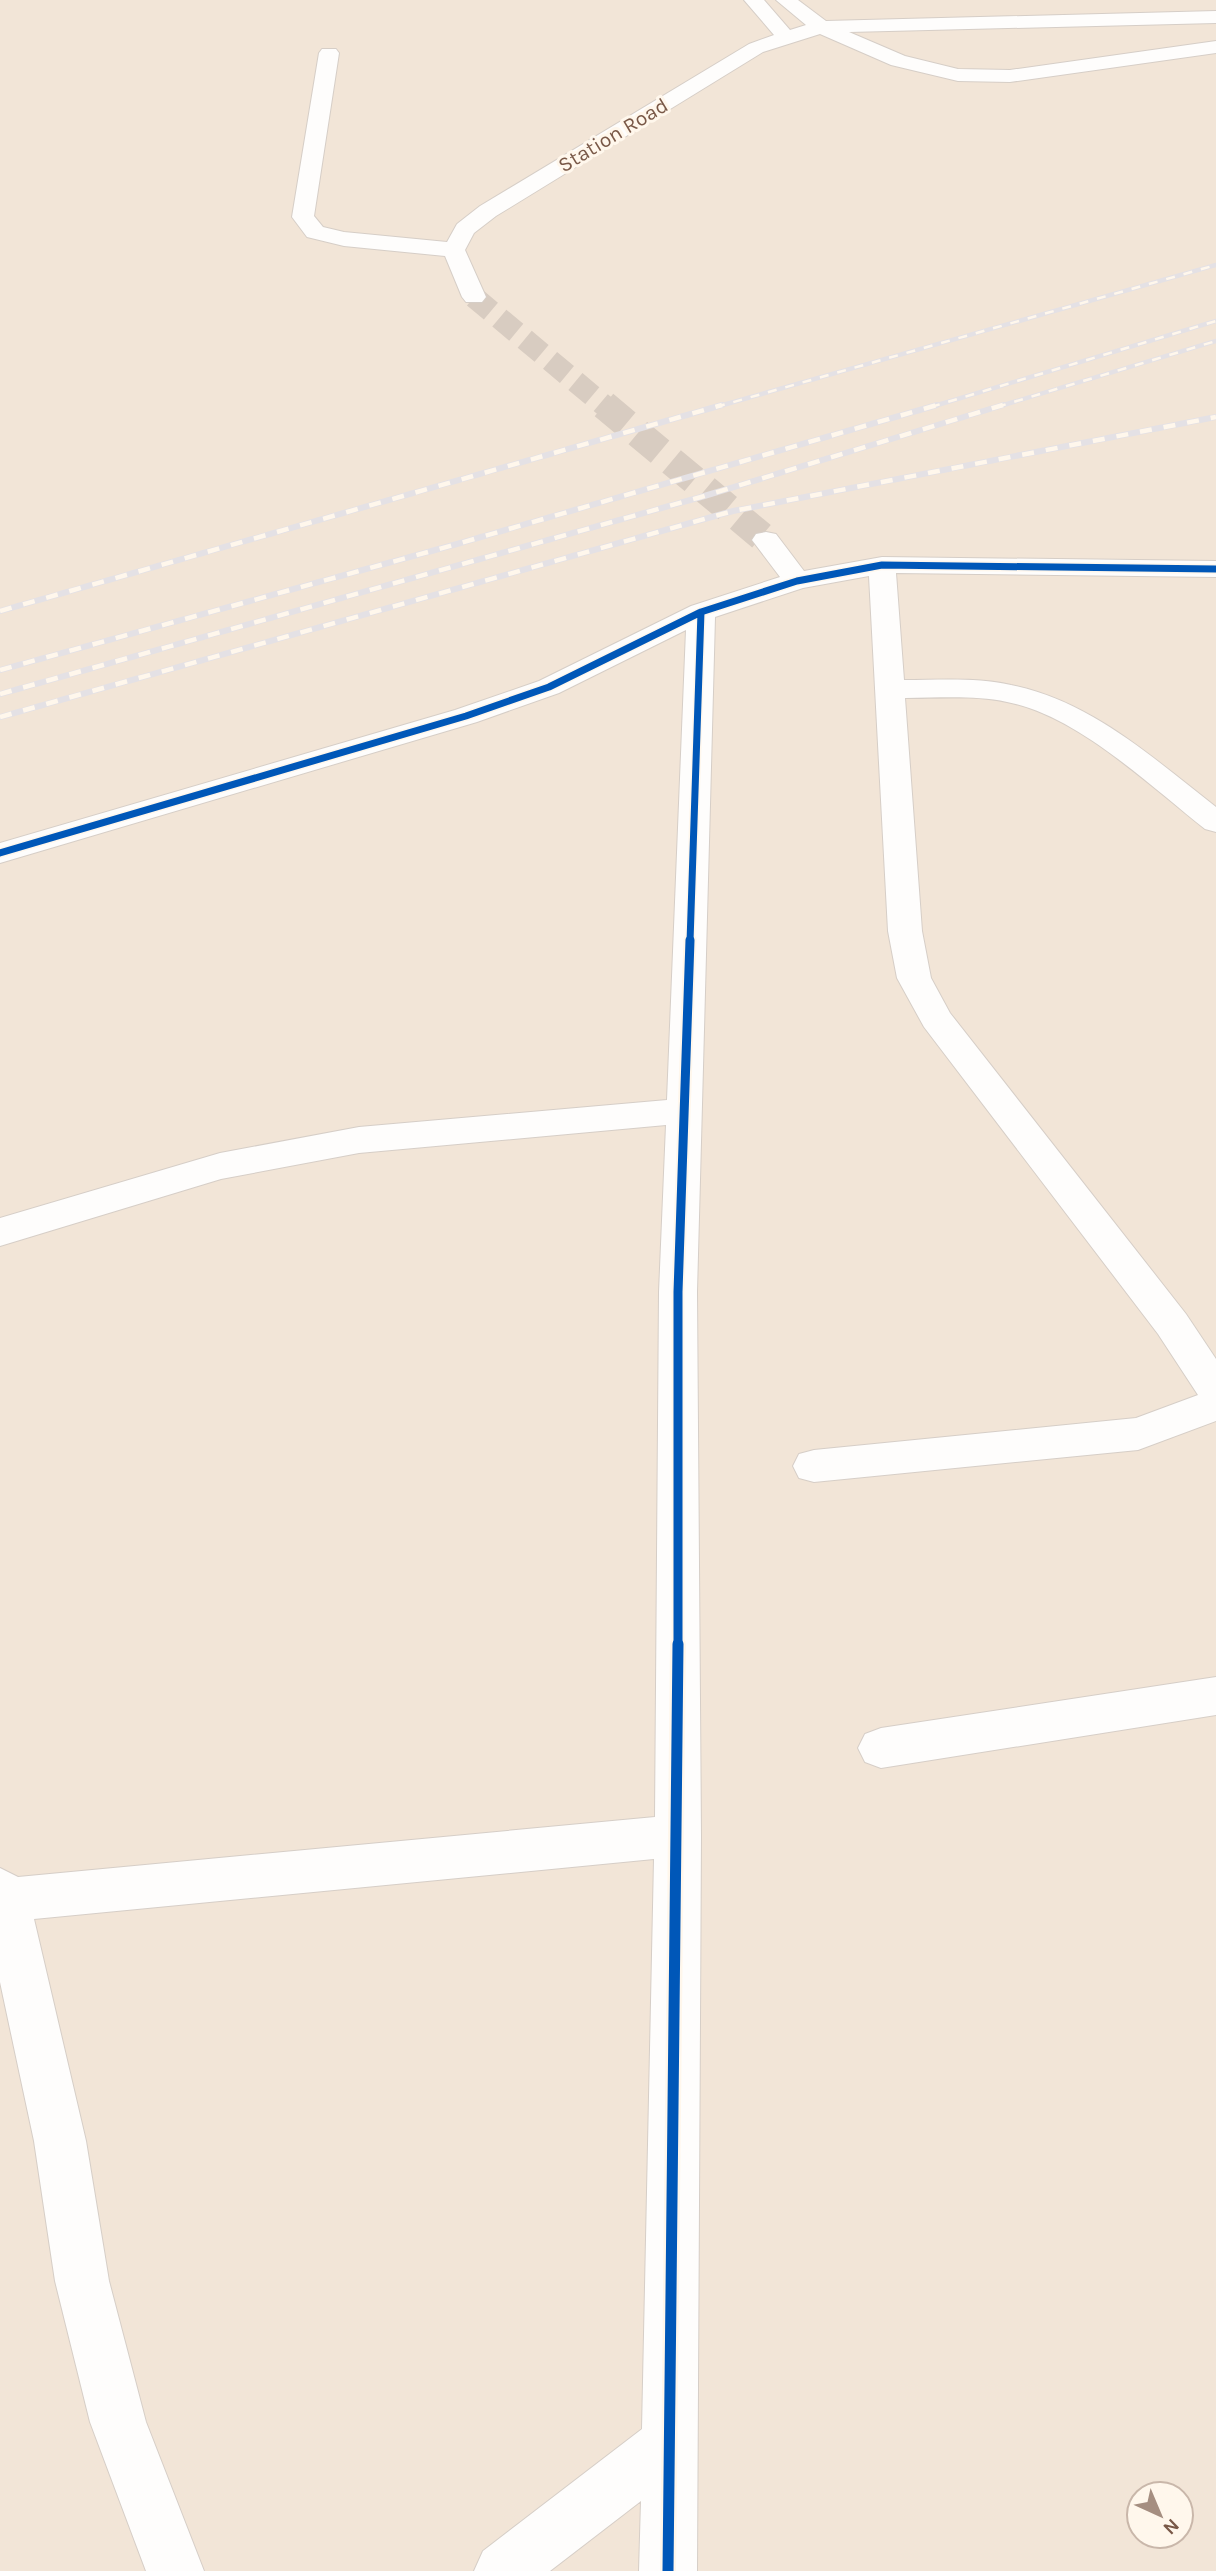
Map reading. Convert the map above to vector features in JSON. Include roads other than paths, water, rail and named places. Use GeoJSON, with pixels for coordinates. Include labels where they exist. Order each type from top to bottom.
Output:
{"type":"FeatureCollection","features":[{"type":"Feature","properties":{"kind":"street"},"geometry":{"type":"LineString","coordinates":[[754,0],[786,37]]}},
{"type":"Feature","properties":{"kind":"street"},"geometry":{"type":"LineString","coordinates":[[786,0],[821,27],[898,61],[976,77],[1010,76],[1216,47]]}},
{"type":"Feature","properties":{"kind":"street","name":"Station Road"},"geometry":{"type":"LineString","coordinates":[[454,250],[465,229],[488,211],[756,48],[786,37],[821,27],[1216,18]]}},
{"type":"Feature","properties":{"kind":"street"},"geometry":{"type":"LineString","coordinates":[[329,53],[303,217],[315,232],[344,239],[454,250],[474,297]]}},
{"type":"Feature","properties":{"kind":"street"},"geometry":{"type":"LineString","coordinates":[[766,540],[797,581]]}},
{"type":"Feature","properties":{"kind":"street"},"geometry":{"type":"LineString","coordinates":[[882,565],[905,931],[914,978],[936,1019],[1172,1324],[1216,1391]]}},
{"type":"Feature","properties":{"kind":"street"},"geometry":{"type":"LineString","coordinates":[[0,853],[466,716],[549,687],[701,612],[797,581],[882,565],[1216,569]]}},
{"type":"Feature","properties":{"kind":"street"},"geometry":{"type":"LineString","coordinates":[[668,2571],[678,1836],[678,1292],[701,612]]}},
{"type":"Feature","properties":{"kind":"street"},"geometry":{"type":"LineString","coordinates":[[891,688],[1009,694],[1048,705],[1084,723],[1216,822]]}},
{"type":"Feature","properties":{"kind":"street"},"geometry":{"type":"LineString","coordinates":[[0,1232],[220,1166],[359,1140],[683,1111]]}},
{"type":"Feature","properties":{"kind":"street"},"geometry":{"type":"LineString","coordinates":[[814,1466],[1138,1434],[1216,1405]]}},
{"type":"Feature","properties":{"kind":"street"},"geometry":{"type":"LineString","coordinates":[[881,1748],[1216,1696]]}},
{"type":"Feature","properties":{"kind":"street"},"geometry":{"type":"LineString","coordinates":[[175,2571],[117,2422],[82,2281],[60,2140],[3,1895],[678,1836]]}},
{"type":"Feature","properties":{"kind":"street"},"geometry":{"type":"LineString","coordinates":[[503,2571],[670,2443]]}},
{"type":"Feature","properties":{"kind":"tunnel"},"geometry":{"type":"LineString","coordinates":[[474,297],[606,407]]}},
{"type":"Feature","properties":{"kind":"tunnel"},"geometry":{"type":"LineString","coordinates":[[604,405],[766,540]]}},
{"type":"Feature","properties":{"kind":"railway"},"geometry":{"type":"LineString","coordinates":[[716,407],[1216,265]]}},
{"type":"Feature","properties":{"kind":"railway"},"geometry":{"type":"LineString","coordinates":[[931,407],[1216,321]]}},
{"type":"Feature","properties":{"kind":"railway"},"geometry":{"type":"LineString","coordinates":[[997,407],[1216,341]]}},
{"type":"Feature","properties":{"kind":"railway"},"geometry":{"type":"LineString","coordinates":[[0,611],[722,405]]}},
{"type":"Feature","properties":{"kind":"railway"},"geometry":{"type":"LineString","coordinates":[[0,670],[457,544],[937,405]]}},
{"type":"Feature","properties":{"kind":"railway"},"geometry":{"type":"LineString","coordinates":[[0,694],[701,497],[1003,405]]}},
{"type":"Feature","properties":{"kind":"railway"},"geometry":{"type":"LineString","coordinates":[[0,717],[733,511],[1216,417]]}}]}
